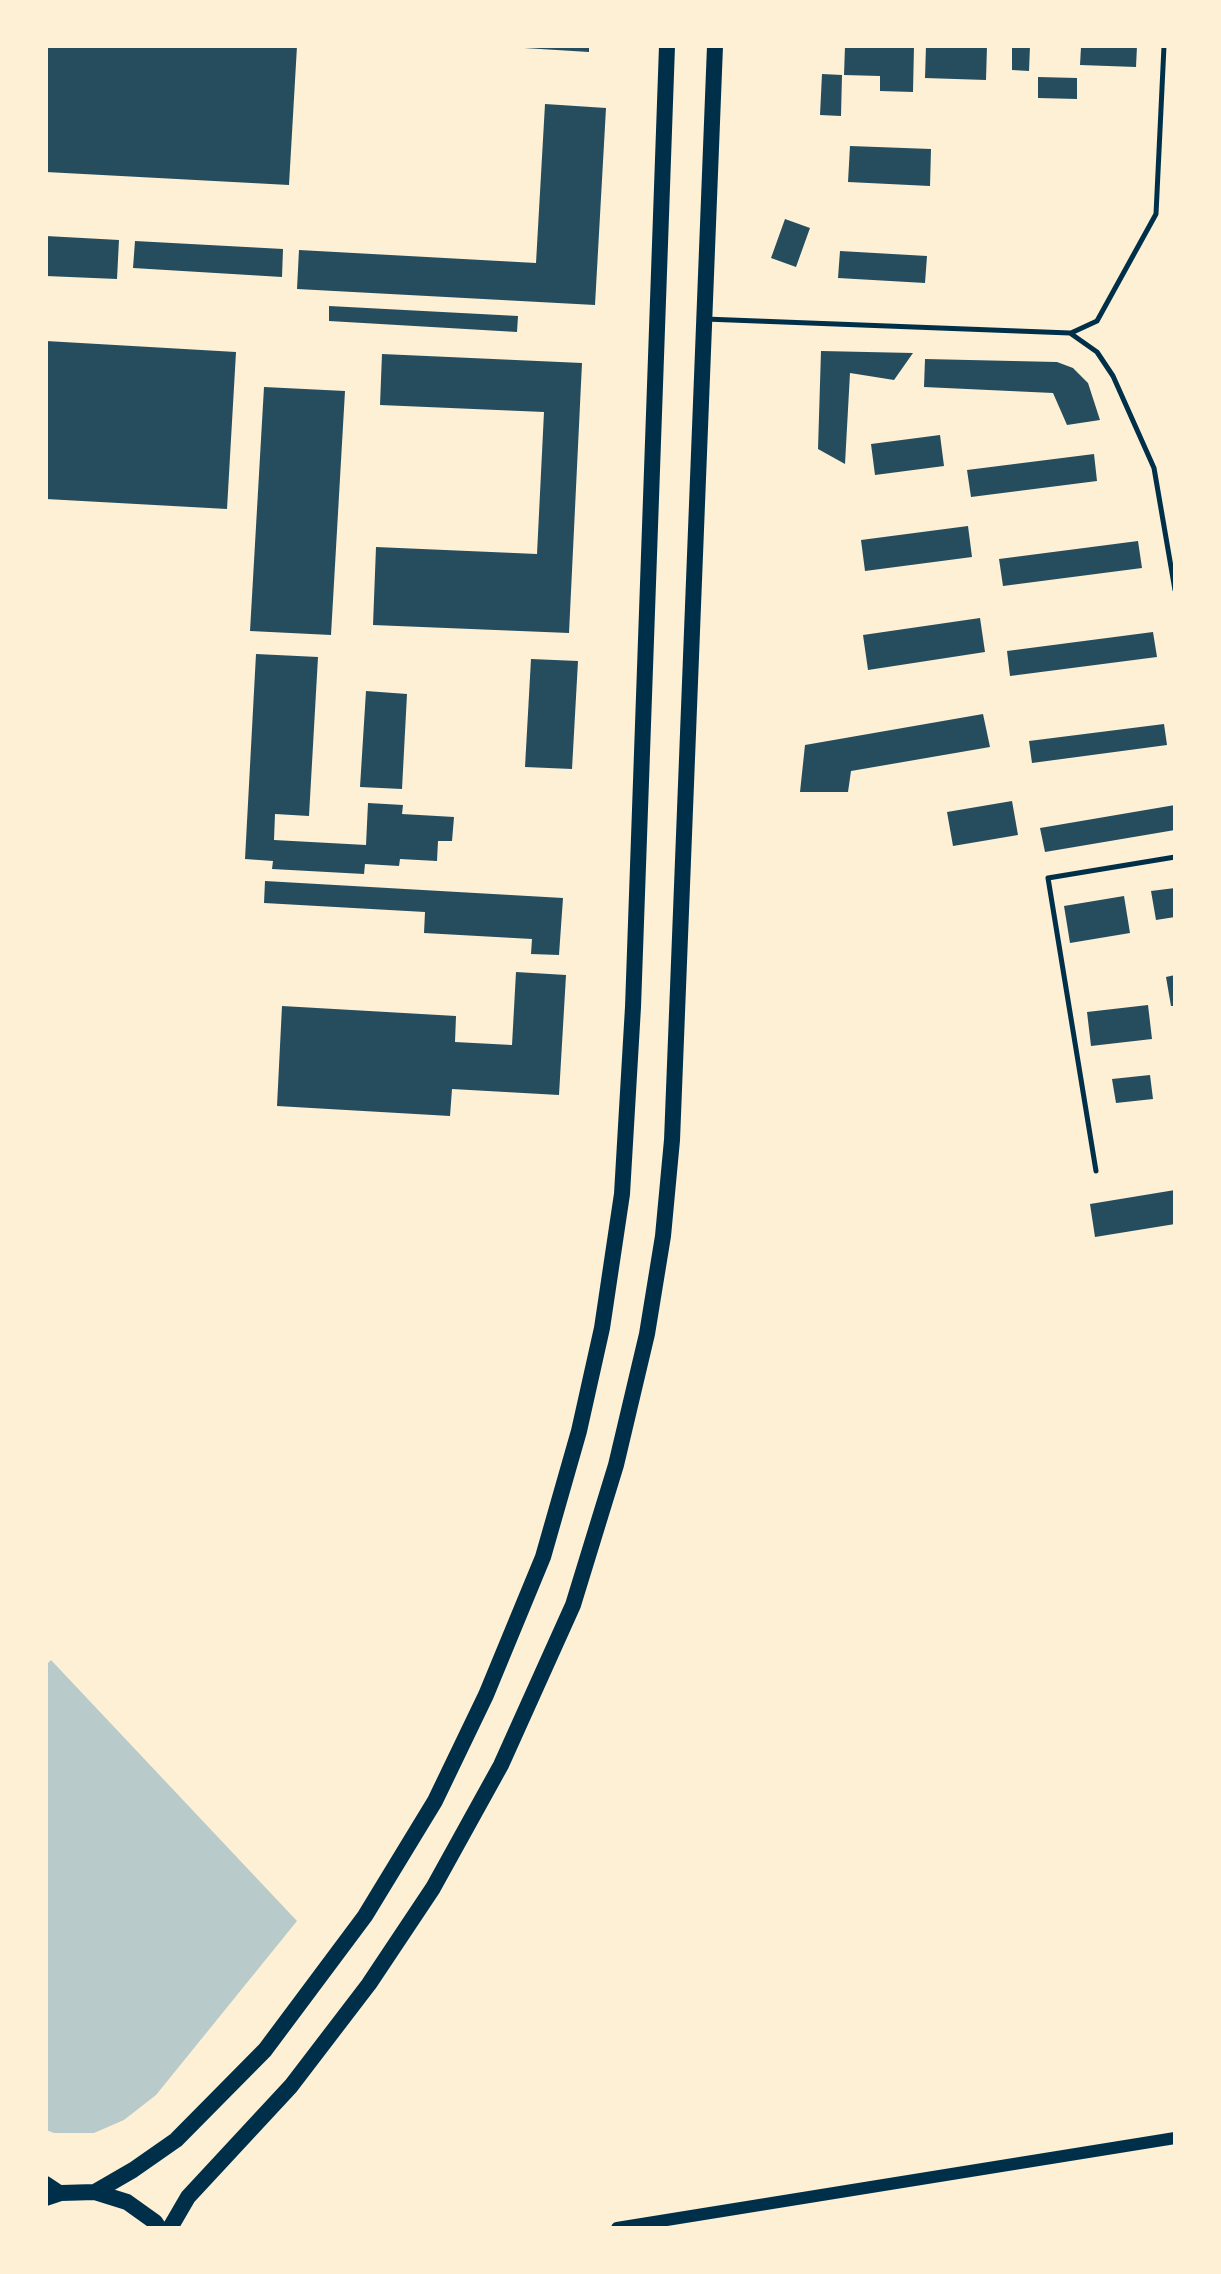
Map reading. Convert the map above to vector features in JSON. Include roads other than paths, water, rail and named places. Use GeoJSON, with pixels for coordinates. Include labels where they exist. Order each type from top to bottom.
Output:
{"type":"FeatureCollection","features":[{"type":"Feature","properties":{"kind":"main road"},"geometry":{"type":"LineString","coordinates":[[95,2192],[176,2140],[265,2050],[365,1916],[435,1801],[486,1695],[543,1557],[579,1431],[602,1328],[622,1194],[633,1007],[667,46]]}},
{"type":"Feature","properties":{"kind":"main road"},"geometry":{"type":"LineString","coordinates":[[170,2228],[188,2197],[291,2086],[369,1984],[433,1888],[501,1765],[573,1605],[616,1465],[647,1334],[663,1236],[672,1140],[715,46]]}},
{"type":"Feature","properties":{"kind":"main road"},"geometry":{"type":"LineString","coordinates":[[46,2183],[54,2195],[95,2192],[127,2202],[159,2228]]}},
{"type":"Feature","properties":{"kind":"street"},"geometry":{"type":"LineString","coordinates":[[617,2228],[1175,2138]]}},
{"type":"Feature","properties":{"kind":"lane"},"geometry":{"type":"LineString","coordinates":[[704,319],[1070,333],[1097,321],[1156,214],[1164,46]]}},
{"type":"Feature","properties":{"kind":"lane"},"geometry":{"type":"LineString","coordinates":[[1070,333],[1097,352],[1113,376],[1154,468],[1175,590]]}},
{"type":"Feature","properties":{"kind":"lane"},"geometry":{"type":"LineString","coordinates":[[1096,1171],[1048,878],[1175,857]]}}]}
